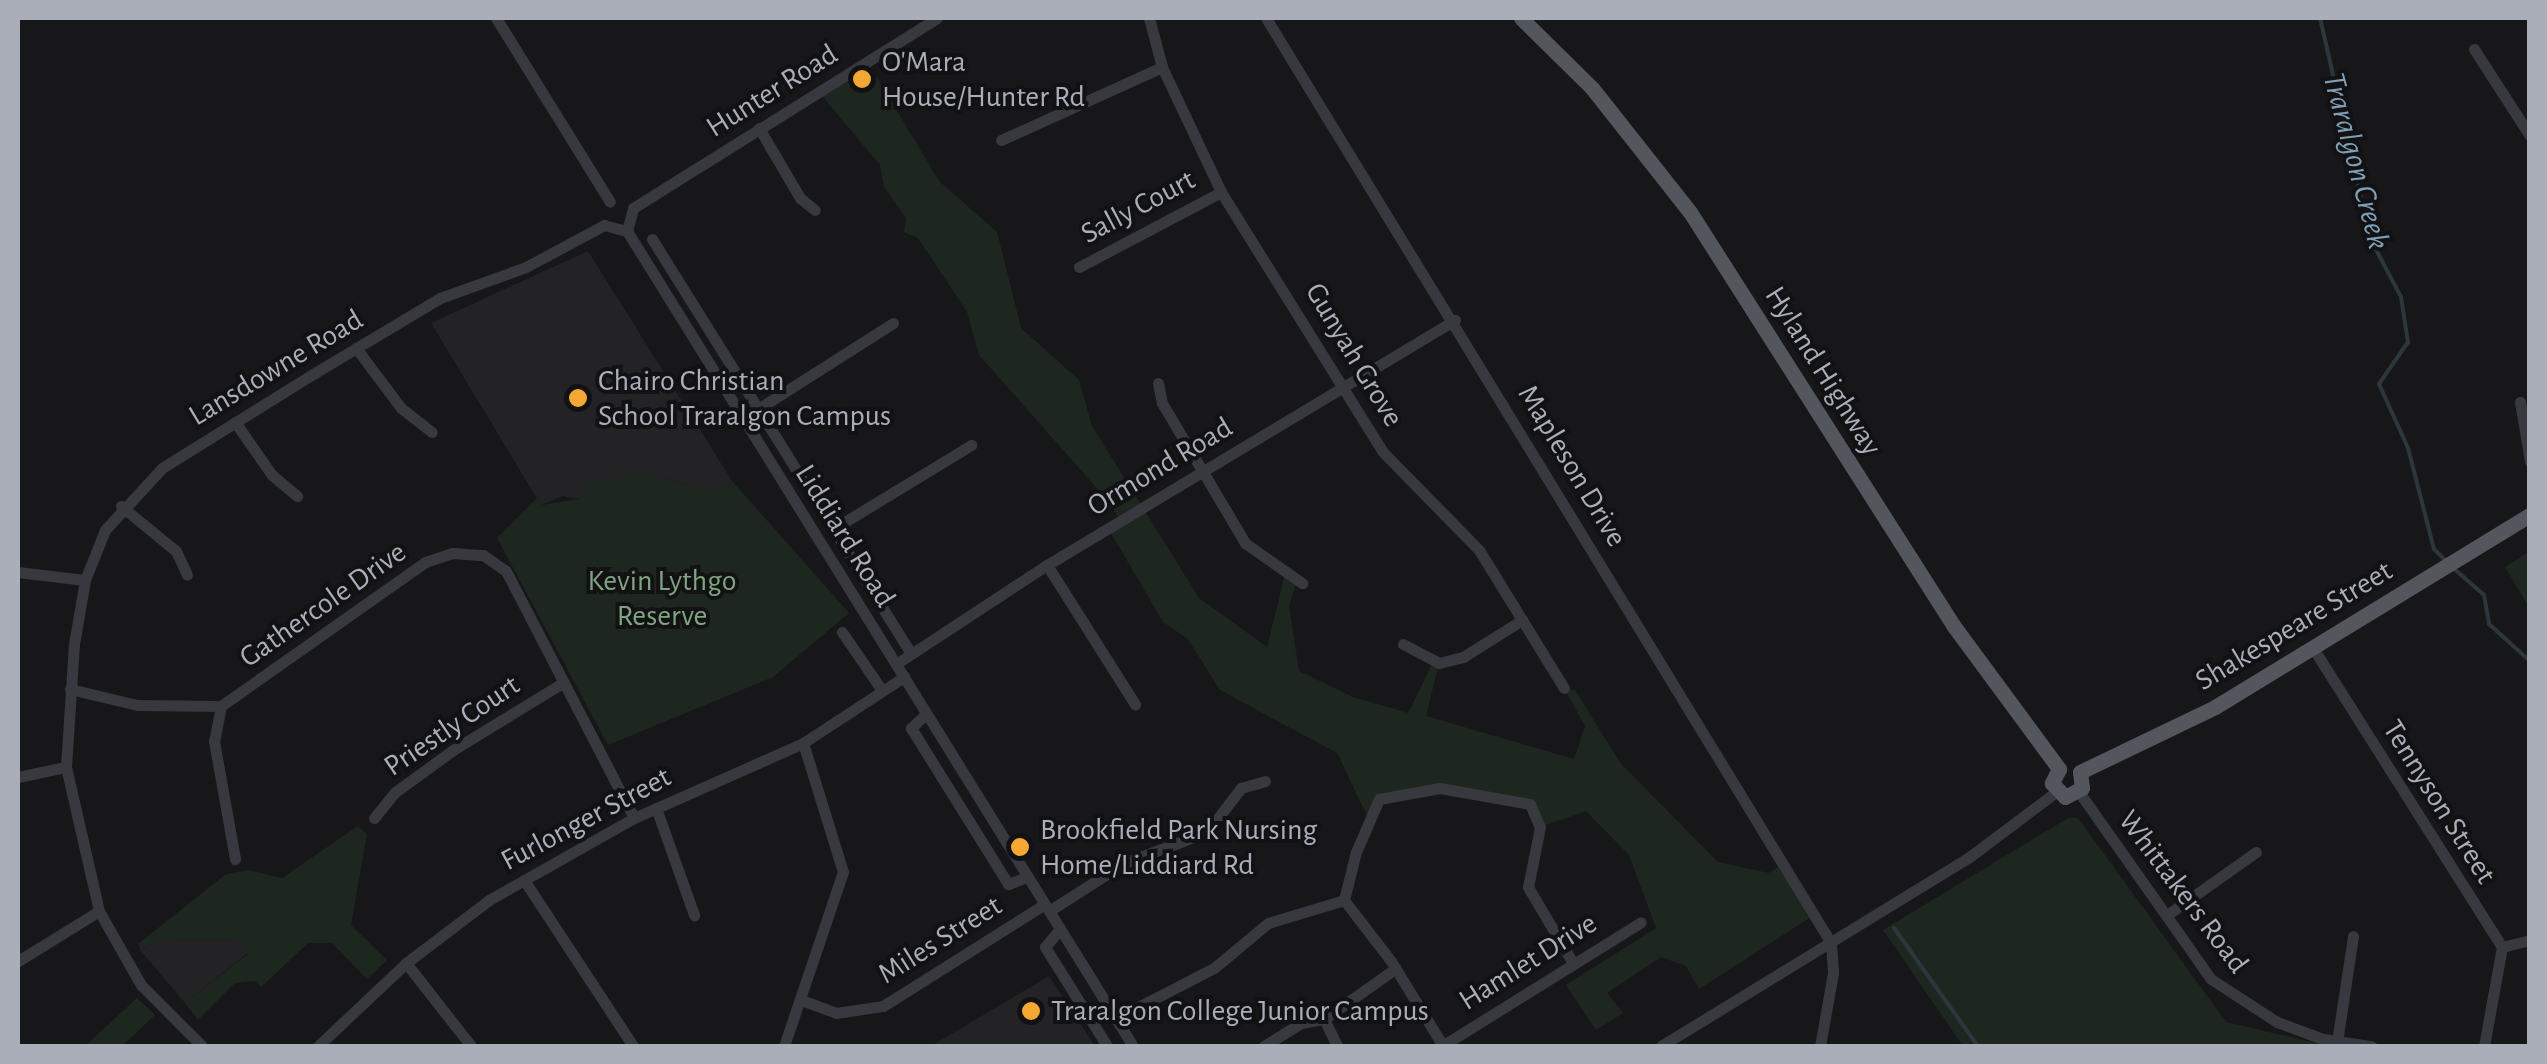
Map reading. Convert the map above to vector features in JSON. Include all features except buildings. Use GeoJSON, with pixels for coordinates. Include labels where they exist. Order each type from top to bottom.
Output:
{"type":"FeatureCollection","features":[{"type":"Feature","properties":{"kind":"main road","name":"Hyland Highway"},"geometry":{"type":"LineString","coordinates":[[1521,18],[1592,88],[1690,212],[1953,625],[2059,768]]}},
{"type":"Feature","properties":{"kind":"main road","name":"Shakespeare Street"},"geometry":{"type":"LineString","coordinates":[[2080,772],[2215,706],[2530,514]]}},
{"type":"Feature","properties":{"kind":"main road"},"geometry":{"type":"LineString","coordinates":[[2059,768],[2080,772],[2079,792],[2056,792],[2052,778],[2059,768]]}},
{"type":"Feature","properties":{"kind":"street"},"geometry":{"type":"LineString","coordinates":[[496,18],[610,202],[604,225],[627,231],[633,208],[620,200],[610,202]]}},
{"type":"Feature","properties":{"kind":"street","name":"Hunter Road"},"geometry":{"type":"LineString","coordinates":[[633,208],[938,18]]}},
{"type":"Feature","properties":{"kind":"street","name":"Gunyah Grove"},"geometry":{"type":"LineString","coordinates":[[1149,18],[1162,67],[1221,192],[1345,384],[1382,451],[1479,550],[1564,688]]}},
{"type":"Feature","properties":{"kind":"street","name":"Mapleson Drive"},"geometry":{"type":"LineString","coordinates":[[1266,18],[1455,320],[1830,943]]}},
{"type":"Feature","properties":{"kind":"street"},"geometry":{"type":"LineString","coordinates":[[2474,48],[2530,136]]}},
{"type":"Feature","properties":{"kind":"street"},"geometry":{"type":"LineString","coordinates":[[1002,140],[1162,67]]}},
{"type":"Feature","properties":{"kind":"street"},"geometry":{"type":"LineString","coordinates":[[759,128],[800,198],[815,210]]}},
{"type":"Feature","properties":{"kind":"street","name":"Sally Court"},"geometry":{"type":"LineString","coordinates":[[1079,267],[1221,192]]}},
{"type":"Feature","properties":{"kind":"street","name":"Lansdowne Road"},"geometry":{"type":"LineString","coordinates":[[202,1046],[141,984],[98,911],[66,768],[70,689],[85,580],[121,506],[162,468],[440,298],[526,267],[604,225]]}},
{"type":"Feature","properties":{"kind":"street","name":"Liddiard Road"},"geometry":{"type":"LineString","coordinates":[[627,231],[1133,1046]]}},
{"type":"Feature","properties":{"kind":"street","name":"Liddiard Road"},"geometry":{"type":"LineString","coordinates":[[652,239],[911,652]]}},
{"type":"Feature","properties":{"kind":"street","name":"Ormond Road"},"geometry":{"type":"LineString","coordinates":[[896,664],[1047,565],[1455,320]]}},
{"type":"Feature","properties":{"kind":"street"},"geometry":{"type":"LineString","coordinates":[[758,408],[893,323]]}},
{"type":"Feature","properties":{"kind":"street"},"geometry":{"type":"LineString","coordinates":[[356,348],[401,408],[432,432]]}},
{"type":"Feature","properties":{"kind":"street"},"geometry":{"type":"LineString","coordinates":[[1158,383],[1201,472],[1244,544],[1302,583]]}},
{"type":"Feature","properties":{"kind":"street"},"geometry":{"type":"LineString","coordinates":[[2520,402],[2530,461]]}},
{"type":"Feature","properties":{"kind":"street"},"geometry":{"type":"LineString","coordinates":[[235,422],[272,475],[297,496]]}},
{"type":"Feature","properties":{"kind":"street"},"geometry":{"type":"LineString","coordinates":[[833,529],[972,445]]}},
{"type":"Feature","properties":{"kind":"street"},"geometry":{"type":"LineString","coordinates":[[121,506],[176,551],[187,575]]}},
{"type":"Feature","properties":{"kind":"street","name":"Gathercole Drive"},"geometry":{"type":"LineString","coordinates":[[70,689],[137,705],[221,706],[400,578],[452,553],[483,554],[506,571],[634,818]]}},
{"type":"Feature","properties":{"kind":"street"},"geometry":{"type":"LineString","coordinates":[[1047,565],[1135,704]]}},
{"type":"Feature","properties":{"kind":"street"},"geometry":{"type":"LineString","coordinates":[[18,572],[85,580]]}},
{"type":"Feature","properties":{"kind":"street"},"geometry":{"type":"LineString","coordinates":[[1403,644],[1439,664],[1463,657],[1522,620]]}},
{"type":"Feature","properties":{"kind":"street","name":"Liddiard Road"},"geometry":{"type":"LineString","coordinates":[[842,632],[880,689]]}},
{"type":"Feature","properties":{"kind":"street","name":"Tennyson Street"},"geometry":{"type":"LineString","coordinates":[[2312,648],[2502,947]]}},
{"type":"Feature","properties":{"kind":"street","name":"Furlonger Street"},"geometry":{"type":"LineString","coordinates":[[318,1046],[406,963],[524,880],[634,818],[803,743],[880,689],[904,677]]}},
{"type":"Feature","properties":{"kind":"street","name":"Priestly Court"},"geometry":{"type":"LineString","coordinates":[[374,818],[394,793],[454,750],[564,682]]}},
{"type":"Feature","properties":{"kind":"street"},"geometry":{"type":"LineString","coordinates":[[221,706],[214,741],[235,859]]}},
{"type":"Feature","properties":{"kind":"street","name":"Liddiard Road"},"geometry":{"type":"LineString","coordinates":[[926,714],[911,728],[1008,884],[1027,877]]}},
{"type":"Feature","properties":{"kind":"street"},"geometry":{"type":"LineString","coordinates":[[784,1046],[843,872],[803,743]]}},
{"type":"Feature","properties":{"kind":"street"},"geometry":{"type":"LineString","coordinates":[[18,777],[66,768]]}},
{"type":"Feature","properties":{"kind":"street","name":"Miles Street"},"geometry":{"type":"LineString","coordinates":[[801,1000],[836,1013],[883,1006],[1124,863],[1207,832],[1241,788],[1266,781]]}},
{"type":"Feature","properties":{"kind":"street"},"geometry":{"type":"LineString","coordinates":[[1344,900],[1356,852],[1380,799],[1440,788],[1530,804],[1540,827],[1528,887],[1573,963]]}},
{"type":"Feature","properties":{"kind":"street"},"geometry":{"type":"LineString","coordinates":[[1661,1046],[1968,858],[2056,792]]}},
{"type":"Feature","properties":{"kind":"street","name":"Whittakers Road"},"geometry":{"type":"LineString","coordinates":[[2079,792],[2204,970],[2232,997],[2277,1022],[2338,1042],[2370,1046]]}},
{"type":"Feature","properties":{"kind":"street"},"geometry":{"type":"LineString","coordinates":[[656,808],[694,915]]}},
{"type":"Feature","properties":{"kind":"street"},"geometry":{"type":"LineString","coordinates":[[2167,916],[2256,852]]}},
{"type":"Feature","properties":{"kind":"street"},"geometry":{"type":"LineString","coordinates":[[524,880],[633,1046]]}},
{"type":"Feature","properties":{"kind":"street"},"geometry":{"type":"LineString","coordinates":[[1344,900],[1396,968],[1442,1046]]}},
{"type":"Feature","properties":{"kind":"street"},"geometry":{"type":"LineString","coordinates":[[1115,1019],[1214,968],[1268,923],[1344,900]]}},
{"type":"Feature","properties":{"kind":"street"},"geometry":{"type":"LineString","coordinates":[[18,960],[98,911]]}},
{"type":"Feature","properties":{"kind":"street","name":"Hamlet Drive"},"geometry":{"type":"LineString","coordinates":[[1442,1046],[1641,922]]}},
{"type":"Feature","properties":{"kind":"street"},"geometry":{"type":"LineString","coordinates":[[1060,929],[1045,947],[1107,1046]]}},
{"type":"Feature","properties":{"kind":"street"},"geometry":{"type":"LineString","coordinates":[[2338,1042],[2354,936]]}},
{"type":"Feature","properties":{"kind":"street"},"geometry":{"type":"LineString","coordinates":[[2484,1046],[2502,947],[2530,940]]}},
{"type":"Feature","properties":{"kind":"street"},"geometry":{"type":"LineString","coordinates":[[1820,1046],[1833,973],[1830,943]]}},
{"type":"Feature","properties":{"kind":"street"},"geometry":{"type":"LineString","coordinates":[[406,963],[471,1046]]}},
{"type":"Feature","properties":{"kind":"street"},"geometry":{"type":"LineString","coordinates":[[1264,1046],[1301,1023],[1324,1019],[1396,968]]}},
{"type":"Feature","properties":{"kind":"street"},"geometry":{"type":"LineString","coordinates":[[1324,1019],[1338,1046]]}},
{"type":"Feature","properties":{"kind":"shaded area","name":"Chairo Christian School Traralgon Campus"},"geometry":{"type":"Polygon","coordinates":[[[588,251],[732,481],[721,494],[646,473],[579,499],[563,496],[541,505],[431,323],[588,251]]]}},
{"type":"Feature","properties":{"kind":"shaded area"},"geometry":{"type":"Polygon","coordinates":[[[242,940],[249,952],[185,1003],[141,951],[155,941],[242,940]]]}},
{"type":"Feature","properties":{"kind":"shaded area","name":"Traralgon College Junior Campus"},"geometry":{"type":"Polygon","coordinates":[[[1049,976],[1095,1046],[931,1046],[1049,976]]]}},
{"type":"Feature","properties":{"kind":"green space"},"geometry":{"type":"Polygon","coordinates":[[[867,61],[939,181],[997,232],[1021,328],[1079,380],[1092,426],[1199,598],[1267,647],[1285,574],[1297,580],[1289,606],[1299,671],[1353,697],[1408,713],[1434,660],[1439,663],[1426,716],[1574,759],[1585,726],[1564,688],[1575,690],[1621,764],[1718,862],[1769,873],[1783,864],[1814,915],[1699,989],[1686,966],[1661,957],[1607,993],[1623,1013],[1596,1030],[1566,985],[1656,928],[1629,855],[1586,811],[1540,827],[1527,805],[1453,789],[1381,801],[1368,818],[1337,753],[1220,690],[1188,639],[1163,622],[1108,528],[1120,520],[1110,503],[979,355],[967,312],[918,238],[904,232],[906,218],[884,187],[880,165],[818,91],[867,61]]]}},
{"type":"Feature","properties":{"kind":"green space","name":"Kevin Lythgo Reserve"},"geometry":{"type":"Polygon","coordinates":[[[646,473],[721,494],[732,481],[849,613],[773,677],[608,745],[497,538],[537,498],[542,505],[579,499],[596,481],[646,473]]]}},
{"type":"Feature","properties":{"kind":"green space"},"geometry":{"type":"Polygon","coordinates":[[[2529,552],[2529,607],[2505,567],[2529,552]]]}},
{"type":"Feature","properties":{"kind":"green space"},"geometry":{"type":"Polygon","coordinates":[[[2068,818],[2078,818],[2226,1022],[2329,1046],[1963,1046],[1883,930],[2068,818]]]}},
{"type":"Feature","properties":{"kind":"green space"},"geometry":{"type":"Polygon","coordinates":[[[358,826],[367,834],[351,925],[387,960],[367,979],[332,943],[308,943],[261,987],[255,981],[235,983],[198,1020],[185,1003],[249,953],[242,940],[155,941],[141,951],[138,944],[226,874],[249,870],[282,878],[358,826]]]}},
{"type":"Feature","properties":{"kind":"green space"},"geometry":{"type":"Polygon","coordinates":[[[137,998],[155,1015],[122,1046],[85,1046],[137,998]]]}},
{"type":"Feature","properties":{"kind":"waterway","name":"Traralgon Creek"},"geometry":{"type":"LineString","coordinates":[[2139,18],[2160,18]]}},
{"type":"Feature","properties":{"kind":"waterway","name":"Traralgon Creek"},"geometry":{"type":"LineString","coordinates":[[2320,18],[2371,240],[2401,297],[2408,342],[2379,384],[2408,448],[2434,549],[2445,560]]}},
{"type":"Feature","properties":{"kind":"waterway","name":"Traralgon Creek"},"geometry":{"type":"LineString","coordinates":[[2452,567],[2484,595],[2489,624],[2530,661]]}},
{"type":"Feature","properties":{"kind":"waterway"},"geometry":{"type":"LineString","coordinates":[[1894,928],[1978,1046]]}},
{"type":"Feature","properties":{"kind":"place","name":"O'Mara House/Hunter Rd"},"geometry":{"type":"Point","coordinates":[862,79]}},
{"type":"Feature","properties":{"kind":"place","name":"Chairo Christian School Traralgon Campus"},"geometry":{"type":"Point","coordinates":[578,398]}},
{"type":"Feature","properties":{"kind":"place","name":"Brookfield Park Nursing Home/Liddiard Rd"},"geometry":{"type":"Point","coordinates":[1020,847]}},
{"type":"Feature","properties":{"kind":"place","name":"Traralgon College Junior Campus"},"geometry":{"type":"Point","coordinates":[1031,1011]}}]}
